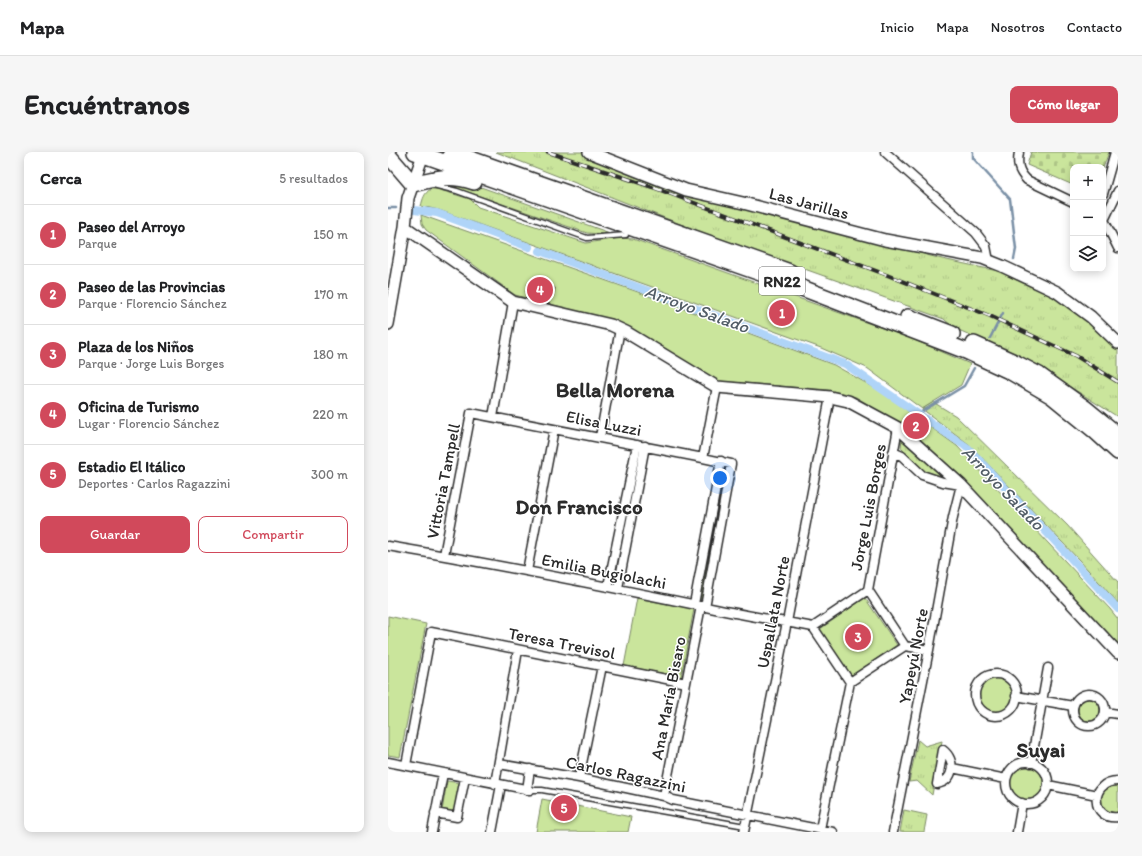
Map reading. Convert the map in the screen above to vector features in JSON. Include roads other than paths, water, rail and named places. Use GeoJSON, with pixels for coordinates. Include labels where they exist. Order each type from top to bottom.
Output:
{"type":"FeatureCollection","features":[{"type":"Feature","properties":{"kind":"highway","name":"RN22"},"geometry":{"type":"LineString","coordinates":[[451,152],[793,274],[922,322],[973,343],[1039,375],[1085,408],[1118,435]]}},
{"type":"Feature","properties":{"kind":"highway","name":"RN22"},"geometry":{"type":"LineString","coordinates":[[421,153],[796,286],[966,351],[1009,371],[1052,396],[1118,452]]}},
{"type":"Feature","properties":{"kind":"highway"},"geometry":{"type":"LineString","coordinates":[[388,155],[413,184],[432,179],[461,177],[626,235],[684,247]]}},
{"type":"Feature","properties":{"kind":"highway"},"geometry":{"type":"LineString","coordinates":[[1039,375],[1118,423]]}},
{"type":"Feature","properties":{"kind":"street","name":"Las Jarillas"},"geometry":{"type":"LineString","coordinates":[[589,152],[686,190],[743,203],[885,240],[982,258],[1057,292],[1091,317],[1118,343]]}},
{"type":"Feature","properties":{"kind":"street"},"geometry":{"type":"LineString","coordinates":[[885,152],[976,233],[986,246],[989,261]]}},
{"type":"Feature","properties":{"kind":"street"},"geometry":{"type":"LineString","coordinates":[[1019,152],[1017,164],[1021,174],[1027,180],[1070,201]]}},
{"type":"Feature","properties":{"kind":"street"},"geometry":{"type":"LineString","coordinates":[[1106,184],[1115,152]]}},
{"type":"Feature","properties":{"kind":"street"},"geometry":{"type":"LineString","coordinates":[[388,324],[405,228],[408,198],[421,153]]}},
{"type":"Feature","properties":{"kind":"street"},"geometry":{"type":"LineString","coordinates":[[388,168],[413,184]]}},
{"type":"Feature","properties":{"kind":"street"},"geometry":{"type":"LineString","coordinates":[[1106,214],[1118,191]]}},
{"type":"Feature","properties":{"kind":"street"},"geometry":{"type":"LineString","coordinates":[[1106,226],[1118,248]]}},
{"type":"Feature","properties":{"kind":"street"},"geometry":{"type":"LineString","coordinates":[[405,228],[513,302],[611,325],[717,387],[830,397],[848,401],[898,428],[961,485],[1118,653]]}},
{"type":"Feature","properties":{"kind":"street"},"geometry":{"type":"LineString","coordinates":[[493,417],[513,302]]}},
{"type":"Feature","properties":{"kind":"street"},"geometry":{"type":"LineString","coordinates":[[600,437],[620,329]]}},
{"type":"Feature","properties":{"kind":"street"},"geometry":{"type":"LineString","coordinates":[[703,458],[717,387]]}},
{"type":"Feature","properties":{"kind":"street","name":"Uspallata Norte"},"geometry":{"type":"LineString","coordinates":[[744,829],[787,622],[830,397]]}},
{"type":"Feature","properties":{"kind":"street","name":"Elisa Luzzi"},"geometry":{"type":"LineString","coordinates":[[471,413],[600,437],[731,464]]}},
{"type":"Feature","properties":{"kind":"street","name":"Vittoria Tampell"},"geometry":{"type":"LineString","coordinates":[[444,556],[471,413]]}},
{"type":"Feature","properties":{"kind":"street","name":"Jorge Luis Borges"},"geometry":{"type":"LineString","coordinates":[[868,590],[898,428]]}},
{"type":"Feature","properties":{"kind":"street"},"geometry":{"type":"LineString","coordinates":[[527,570],[554,429]]}},
{"type":"Feature","properties":{"kind":"street"},"geometry":{"type":"LineString","coordinates":[[608,586],[641,446]]}},
{"type":"Feature","properties":{"kind":"street"},"geometry":{"type":"LineString","coordinates":[[618,588],[641,446]]}},
{"type":"Feature","properties":{"kind":"street"},"geometry":{"type":"LineString","coordinates":[[893,452],[902,456],[922,475],[943,482],[961,485]]}},
{"type":"Feature","properties":{"kind":"street","name":"Ana María Bisaro"},"geometry":{"type":"LineString","coordinates":[[700,606],[721,461]]}},
{"type":"Feature","properties":{"kind":"street","name":"Ana María Bisaro"},"geometry":{"type":"LineString","coordinates":[[664,796],[700,606],[731,464]]}},
{"type":"Feature","properties":{"kind":"street","name":"Yapeyú Norte"},"geometry":{"type":"LineString","coordinates":[[893,832],[929,650],[953,517],[961,485]]}},
{"type":"Feature","properties":{"kind":"street","name":"Emilia Bugiolachi"},"geometry":{"type":"LineString","coordinates":[[388,546],[527,570],[700,606],[813,627]]}},
{"type":"Feature","properties":{"kind":"street"},"geometry":{"type":"LineString","coordinates":[[850,682],[813,627],[868,590],[905,646]]}},
{"type":"Feature","properties":{"kind":"street","name":"Teresa Trevisol"},"geometry":{"type":"LineString","coordinates":[[406,766],[431,632],[686,683]]}},
{"type":"Feature","properties":{"kind":"street"},"geometry":{"type":"LineString","coordinates":[[820,830],[850,682],[905,646],[929,650]]}},
{"type":"Feature","properties":{"kind":"street"},"geometry":{"type":"LineString","coordinates":[[492,832],[499,764],[518,650]]}},
{"type":"Feature","properties":{"kind":"street"},"geometry":{"type":"LineString","coordinates":[[580,778],[602,666]]}},
{"type":"Feature","properties":{"kind":"street"},"geometry":{"type":"LineString","coordinates":[[1031,762],[1048,668]]}},
{"type":"Feature","properties":{"kind":"street"},"geometry":{"type":"LineString","coordinates":[[1001,674],[1012,682],[1016,688],[1016,696],[1013,706],[1009,711],[1004,714],[992,716],[977,705],[975,691],[981,679],[987,675],[1001,674]]}},
{"type":"Feature","properties":{"kind":"street"},"geometry":{"type":"LineString","coordinates":[[1093,694],[1102,700],[1105,712],[1097,724],[1087,726],[1082,724],[1074,717],[1073,706],[1082,695],[1093,694]]}},
{"type":"Feature","properties":{"kind":"street"},"geometry":{"type":"LineString","coordinates":[[1016,696],[1073,706]]}},
{"type":"Feature","properties":{"kind":"street"},"geometry":{"type":"LineString","coordinates":[[1105,712],[1118,714]]}},
{"type":"Feature","properties":{"kind":"street"},"geometry":{"type":"LineString","coordinates":[[388,762],[529,790],[530,770]]}},
{"type":"Feature","properties":{"kind":"street"},"geometry":{"type":"LineString","coordinates":[[1031,762],[1044,770],[1047,776],[1048,785],[1044,796],[1032,804],[1022,803],[1012,799],[1006,787],[1006,779],[1012,768],[1018,764],[1031,762]]}},
{"type":"Feature","properties":{"kind":"street","name":"Carlos Ragazzini"},"geometry":{"type":"LineString","coordinates":[[499,764],[580,778],[664,796],[673,800],[833,832]]}},
{"type":"Feature","properties":{"kind":"street"},"geometry":{"type":"LineString","coordinates":[[952,768],[1006,779]]}},
{"type":"Feature","properties":{"kind":"street"},"geometry":{"type":"LineString","coordinates":[[432,832],[443,773]]}},
{"type":"Feature","properties":{"kind":"street"},"geometry":{"type":"LineString","coordinates":[[435,813],[457,817],[465,778]]}},
{"type":"Feature","properties":{"kind":"street"},"geometry":{"type":"LineString","coordinates":[[1118,781],[1106,783],[1101,787],[1097,795],[1097,804],[1100,810],[1110,817],[1118,817]]}},
{"type":"Feature","properties":{"kind":"street"},"geometry":{"type":"LineString","coordinates":[[1048,785],[1097,795]]}},
{"type":"Feature","properties":{"kind":"street"},"geometry":{"type":"LineString","coordinates":[[1017,832],[1022,803]]}},
{"type":"Feature","properties":{"kind":"lane"},"geometry":{"type":"LineString","coordinates":[[529,790],[542,790],[744,829]]}},
{"type":"Feature","properties":{"kind":"waterway"},"geometry":{"type":"LineString","coordinates":[[973,152],[973,158],[1010,199],[1016,249],[1014,259]]}},
{"type":"Feature","properties":{"kind":"waterway","name":"Arroyo Salado"},"geometry":{"type":"LineString","coordinates":[[388,208],[396,208]]}},
{"type":"Feature","properties":{"kind":"waterway","name":"Arroyo Salado"},"geometry":{"type":"LineString","coordinates":[[414,210],[437,213],[529,247]]}},
{"type":"Feature","properties":{"kind":"waterway","name":"Arroyo Salado"},"geometry":{"type":"LineString","coordinates":[[540,251],[845,364],[968,448],[1118,609]]}},
{"type":"Feature","properties":{"kind":"waterway"},"geometry":{"type":"LineString","coordinates":[[990,338],[1003,313]]}},
{"type":"Feature","properties":{"kind":"waterway"},"geometry":{"type":"LineString","coordinates":[[918,414],[964,386],[974,368]]}},
{"type":"Feature","properties":{"kind":"railway"},"geometry":{"type":"LineString","coordinates":[[548,152],[652,187],[887,275],[990,316],[1076,356],[1118,382]]}},
{"type":"Feature","properties":{"kind":"place","name":"Oficina de Turismo"},"geometry":{"type":"Point","coordinates":[540,290]}},
{"type":"Feature","properties":{"kind":"place","name":"Paseo del Arroyo"},"geometry":{"type":"Point","coordinates":[782,313]}},
{"type":"Feature","properties":{"kind":"place","name":"Paseo de las Provincias"},"geometry":{"type":"Point","coordinates":[916,426]}},
{"type":"Feature","properties":{"kind":"place","name":"Plaza de los Niños"},"geometry":{"type":"Point","coordinates":[858,637]}},
{"type":"Feature","properties":{"kind":"place","name":"Estadio El Itálico"},"geometry":{"type":"Point","coordinates":[564,808]}},
{"type":"Feature","properties":{"kind":"district","name":"Bella Morena"},"geometry":{"type":"Point","coordinates":[615,389]}},
{"type":"Feature","properties":{"kind":"district","name":"Don Francisco"},"geometry":{"type":"Point","coordinates":[579,506]}},
{"type":"Feature","properties":{"kind":"district","name":"Suyai"},"geometry":{"type":"Point","coordinates":[1041,749]}}]}
